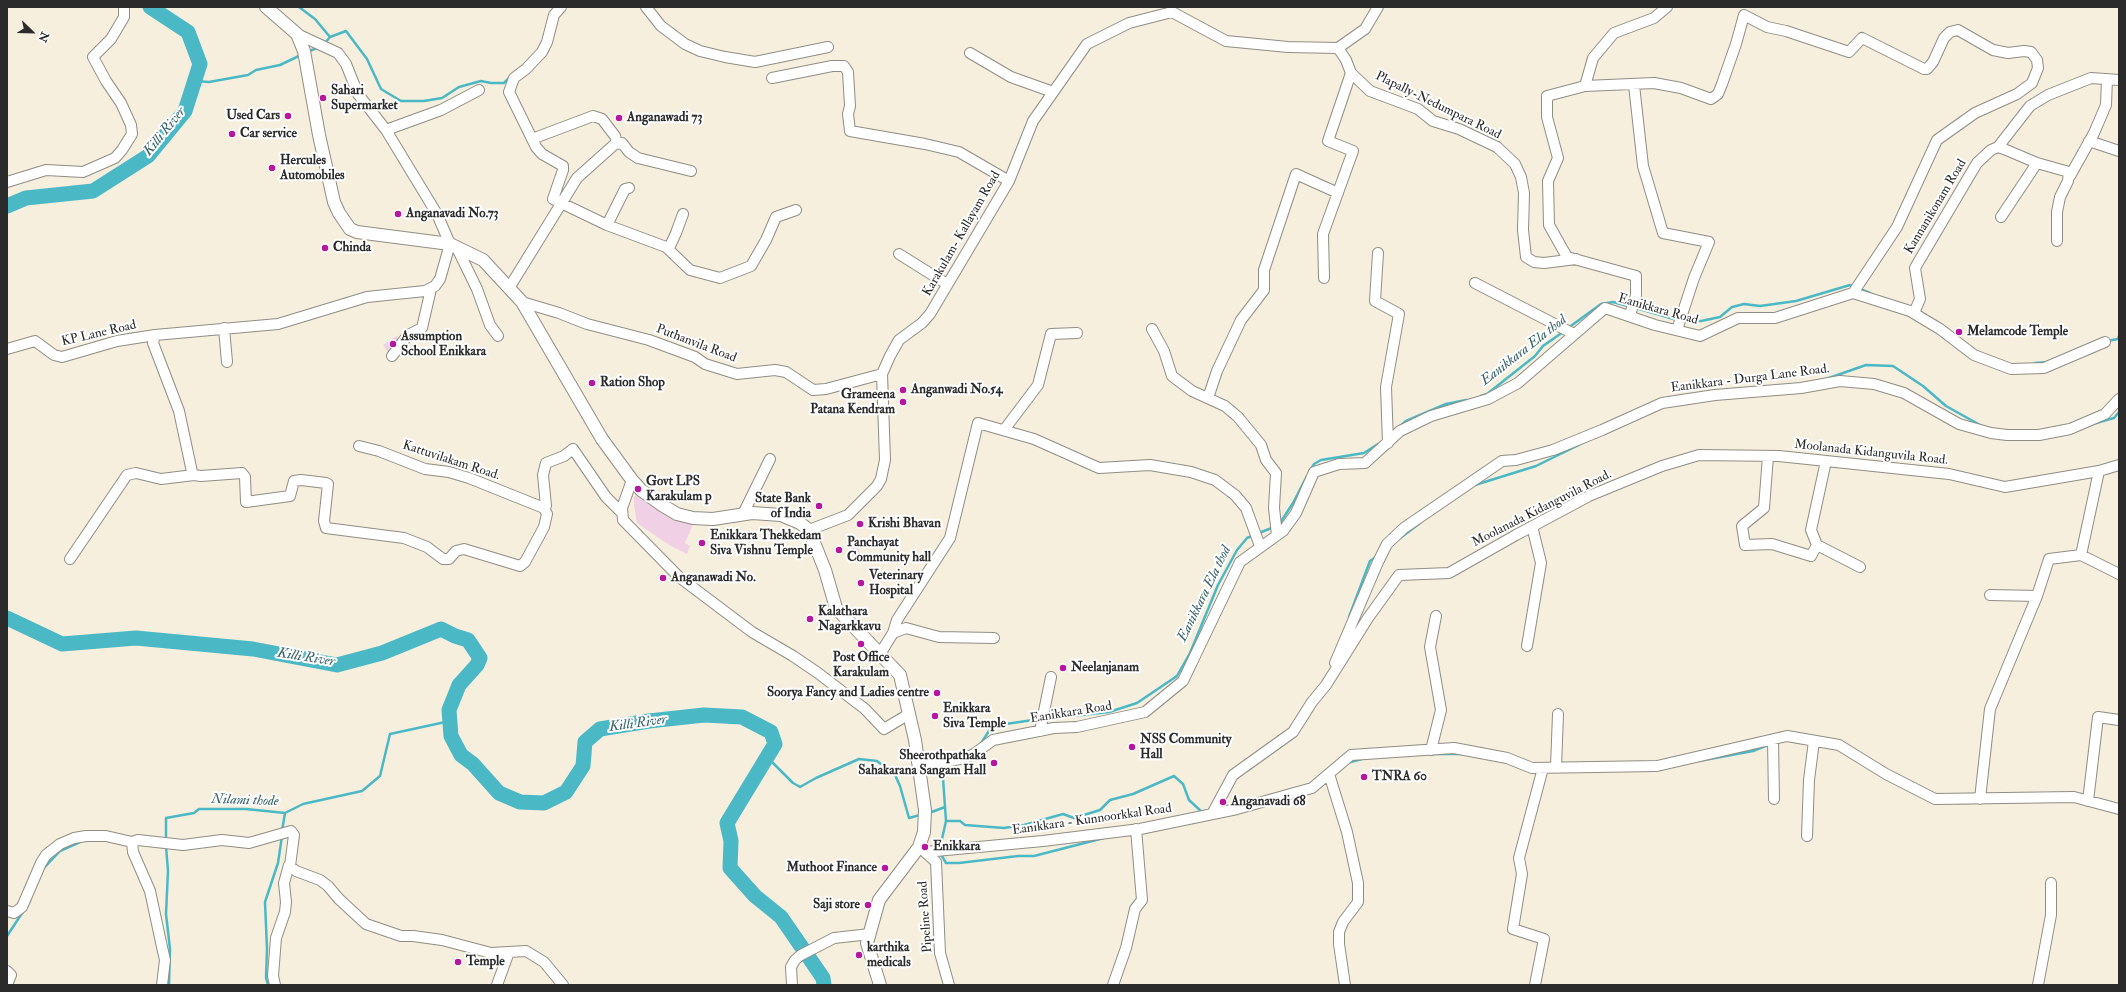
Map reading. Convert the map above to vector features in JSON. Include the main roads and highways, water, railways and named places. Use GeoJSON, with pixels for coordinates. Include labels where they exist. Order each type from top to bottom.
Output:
{"type":"FeatureCollection","features":[{"type":"Feature","properties":{"kind":"main road"},"geometry":{"type":"LineString","coordinates":[[266,7],[297,34],[305,54],[319,135],[334,202],[345,223],[350,229],[357,232],[453,245],[483,260],[522,302],[602,439],[632,480],[641,490],[677,514],[693,518],[713,519],[743,514],[781,515],[800,523],[809,530],[825,570],[836,608],[900,675],[910,714],[925,815],[924,832],[926,850],[879,900],[867,943],[880,985]]}},
{"type":"Feature","properties":{"kind":"waterway","name":"Killi River"},"geometry":{"type":"LineString","coordinates":[[7,206],[26,198],[93,191],[148,156],[185,111],[200,64],[188,32],[150,7]]}},
{"type":"Feature","properties":{"kind":"waterway"},"geometry":{"type":"LineString","coordinates":[[299,7],[315,19],[330,37],[325,43]]}},
{"type":"Feature","properties":{"kind":"waterway"},"geometry":{"type":"LineString","coordinates":[[330,37],[346,31],[367,59],[381,89],[401,101],[424,101],[442,98],[459,87],[481,81],[504,83],[511,76]]}},
{"type":"Feature","properties":{"kind":"waterway"},"geometry":{"type":"LineString","coordinates":[[307,52],[317,48]]}},
{"type":"Feature","properties":{"kind":"waterway"},"geometry":{"type":"LineString","coordinates":[[195,81],[209,82],[248,75],[256,70],[280,65],[301,55]]}},
{"type":"Feature","properties":{"kind":"waterway","name":"Eanikkara Ela thod"},"geometry":{"type":"LineString","coordinates":[[1684,321],[1701,321],[1720,317],[1732,307],[1744,304],[1760,306],[1796,301],[1850,285],[1853,287]]}},
{"type":"Feature","properties":{"kind":"waterway","name":"Eanikkara Ela thod"},"geometry":{"type":"LineString","coordinates":[[1860,289],[1870,293]]}},
{"type":"Feature","properties":{"kind":"waterway","name":"Eanikkara Ela thod"},"geometry":{"type":"LineString","coordinates":[[1568,328],[1601,304],[1613,302],[1631,307]]}},
{"type":"Feature","properties":{"kind":"waterway","name":"Eanikkara Ela thod"},"geometry":{"type":"LineString","coordinates":[[1636,308],[1677,320]]}},
{"type":"Feature","properties":{"kind":"waterway","name":"Eanikkara Ela thod"},"geometry":{"type":"LineString","coordinates":[[1481,396],[1487,394],[1535,356],[1543,346],[1563,332]]}},
{"type":"Feature","properties":{"kind":"waterway","name":"Eanikkara Ela thod"},"geometry":{"type":"LineString","coordinates":[[2107,341],[2118,339],[2119,336]]}},
{"type":"Feature","properties":{"kind":"waterway","name":"Eanikkara Ela thod"},"geometry":{"type":"LineString","coordinates":[[2035,363],[2048,362]]}},
{"type":"Feature","properties":{"kind":"waterway"},"geometry":{"type":"LineString","coordinates":[[1826,379],[1866,365],[1893,366],[1923,386],[1946,406],[1980,425]]}},
{"type":"Feature","properties":{"kind":"waterway","name":"Eanikkara Ela thod"},"geometry":{"type":"LineString","coordinates":[[1399,427],[1406,421],[1446,404],[1466,400]]}},
{"type":"Feature","properties":{"kind":"waterway"},"geometry":{"type":"LineString","coordinates":[[2089,425],[2114,418],[2119,412]]}},
{"type":"Feature","properties":{"kind":"waterway"},"geometry":{"type":"LineString","coordinates":[[1475,485],[1536,466],[1591,439]]}},
{"type":"Feature","properties":{"kind":"waterway","name":"Eanikkara Ela thod"},"geometry":{"type":"LineString","coordinates":[[1311,469],[1314,464],[1321,460],[1364,453],[1378,444]]}},
{"type":"Feature","properties":{"kind":"waterway","name":"Eanikkara Ela thod"},"geometry":{"type":"LineString","coordinates":[[1280,523],[1293,503],[1307,476]]}},
{"type":"Feature","properties":{"kind":"waterway"},"geometry":{"type":"LineString","coordinates":[[1399,539],[1420,523]]}},
{"type":"Feature","properties":{"kind":"waterway","name":"Eanikkara Ela thod"},"geometry":{"type":"LineString","coordinates":[[1259,533],[1274,527]]}},
{"type":"Feature","properties":{"kind":"waterway","name":"Eanikkara Ela thod"},"geometry":{"type":"LineString","coordinates":[[1045,719],[1109,712],[1137,703],[1177,676],[1190,653],[1218,585],[1237,550],[1247,538],[1254,535]]}},
{"type":"Feature","properties":{"kind":"waterway"},"geometry":{"type":"LineString","coordinates":[[1349,617],[1370,561],[1376,557]]}},
{"type":"Feature","properties":{"kind":"waterway","name":"Killi River"},"geometry":{"type":"LineString","coordinates":[[7,618],[62,644],[136,638],[253,649],[337,665],[382,653],[441,629],[455,636],[468,640],[480,658],[477,665],[459,685],[449,710],[451,736],[461,755],[473,764],[499,793],[520,802],[544,803],[566,792],[583,766],[585,742],[600,729],[649,721],[704,715],[742,717],[771,732],[775,744],[727,823],[731,841],[730,868],[755,896],[781,917],[823,978],[824,985]]}},
{"type":"Feature","properties":{"kind":"waterway","name":"Eanikkara Ela thod"},"geometry":{"type":"LineString","coordinates":[[980,745],[992,726],[1040,719]]}},
{"type":"Feature","properties":{"kind":"waterway","name":"Nilami thode"},"geometry":{"type":"LineString","coordinates":[[166,841],[166,818],[194,813],[199,809],[246,809],[285,813],[303,804],[362,791],[380,776],[390,734],[450,721]]}},
{"type":"Feature","properties":{"kind":"waterway"},"geometry":{"type":"LineString","coordinates":[[1699,761],[1753,751],[1768,745]]}},
{"type":"Feature","properties":{"kind":"waterway"},"geometry":{"type":"LineString","coordinates":[[1430,754],[1463,754]]}},
{"type":"Feature","properties":{"kind":"waterway"},"geometry":{"type":"LineString","coordinates":[[767,757],[793,783],[800,787],[816,778],[859,759],[877,761],[895,775],[900,786],[909,818],[920,815]]}},
{"type":"Feature","properties":{"kind":"waterway"},"geometry":{"type":"LineString","coordinates":[[1347,763],[1362,759]]}},
{"type":"Feature","properties":{"kind":"waterway"},"geometry":{"type":"LineString","coordinates":[[942,764],[946,821],[960,821],[965,825],[1004,828],[1024,825],[1063,814],[1074,818],[1100,810],[1110,800],[1133,794],[1174,776],[1183,784],[1189,800],[1203,813]]}},
{"type":"Feature","properties":{"kind":"waterway"},"geometry":{"type":"LineString","coordinates":[[1957,803],[1970,803]]}},
{"type":"Feature","properties":{"kind":"waterway"},"geometry":{"type":"LineString","coordinates":[[929,813],[945,807]]}},
{"type":"Feature","properties":{"kind":"waterway"},"geometry":{"type":"LineString","coordinates":[[282,831],[285,813]]}},
{"type":"Feature","properties":{"kind":"waterway"},"geometry":{"type":"LineString","coordinates":[[940,848],[946,821]]}},
{"type":"Feature","properties":{"kind":"waterway"},"geometry":{"type":"LineString","coordinates":[[268,985],[266,978],[267,949],[265,902],[278,863],[282,836]]}},
{"type":"Feature","properties":{"kind":"waterway"},"geometry":{"type":"LineString","coordinates":[[940,853],[946,863],[959,863],[1018,856],[1034,856],[1104,838]]}},
{"type":"Feature","properties":{"kind":"waterway"},"geometry":{"type":"LineString","coordinates":[[43,869],[60,851],[80,842]]}},
{"type":"Feature","properties":{"kind":"waterway","name":"Nilami thode"},"geometry":{"type":"LineString","coordinates":[[166,846],[168,871],[166,914],[170,949],[169,985]]}},
{"type":"Feature","properties":{"kind":"waterway"},"geometry":{"type":"LineString","coordinates":[[7,936],[30,901]]}},
{"type":"Feature","properties":{"kind":"place","name":"Sahari Supermarket"},"geometry":{"type":"Point","coordinates":[323,98]}},
{"type":"Feature","properties":{"kind":"place","name":"Used Cars"},"geometry":{"type":"Point","coordinates":[288,116]}},
{"type":"Feature","properties":{"kind":"place","name":"Anganawadi 73"},"geometry":{"type":"Point","coordinates":[619,118]}},
{"type":"Feature","properties":{"kind":"place","name":"Car service"},"geometry":{"type":"Point","coordinates":[232,134]}},
{"type":"Feature","properties":{"kind":"place","name":"Hercules Automobiles"},"geometry":{"type":"Point","coordinates":[272,168]}},
{"type":"Feature","properties":{"kind":"place","name":"Anganavadi No.73"},"geometry":{"type":"Point","coordinates":[398,214]}},
{"type":"Feature","properties":{"kind":"place","name":"Chinda"},"geometry":{"type":"Point","coordinates":[325,248]}},
{"type":"Feature","properties":{"kind":"place","name":"Melamcode Temple"},"geometry":{"type":"Point","coordinates":[1959,332]}},
{"type":"Feature","properties":{"kind":"place","name":"Assumption School Enikkara"},"geometry":{"type":"Point","coordinates":[393,344]}},
{"type":"Feature","properties":{"kind":"place","name":"Ration Shop"},"geometry":{"type":"Point","coordinates":[592,383]}},
{"type":"Feature","properties":{"kind":"place","name":"Anganwadi No.54"},"geometry":{"type":"Point","coordinates":[903,390]}},
{"type":"Feature","properties":{"kind":"place","name":"Grameena Patana Kendram"},"geometry":{"type":"Point","coordinates":[903,402]}},
{"type":"Feature","properties":{"kind":"place","name":"Govt LPS Karakulam p"},"geometry":{"type":"Point","coordinates":[638,489]}},
{"type":"Feature","properties":{"kind":"place","name":"State Bank of India"},"geometry":{"type":"Point","coordinates":[819,506]}},
{"type":"Feature","properties":{"kind":"place","name":"Krishi Bhavan"},"geometry":{"type":"Point","coordinates":[860,524]}},
{"type":"Feature","properties":{"kind":"place","name":"Enikkara Thekkedam Siva Vishnu Temple"},"geometry":{"type":"Point","coordinates":[702,543]}},
{"type":"Feature","properties":{"kind":"place","name":"Panchayat Community hall"},"geometry":{"type":"Point","coordinates":[839,550]}},
{"type":"Feature","properties":{"kind":"place","name":"Anganawadi No."},"geometry":{"type":"Point","coordinates":[663,578]}},
{"type":"Feature","properties":{"kind":"place","name":"Veterinary Hospital"},"geometry":{"type":"Point","coordinates":[861,583]}},
{"type":"Feature","properties":{"kind":"place","name":"Kalathara Nagarkkavu"},"geometry":{"type":"Point","coordinates":[810,619]}},
{"type":"Feature","properties":{"kind":"place","name":"Post Office Karakulam"},"geometry":{"type":"Point","coordinates":[861,644]}},
{"type":"Feature","properties":{"kind":"place","name":"Neelanjanam"},"geometry":{"type":"Point","coordinates":[1063,668]}},
{"type":"Feature","properties":{"kind":"place","name":"Soorya Fancy and Ladies centre"},"geometry":{"type":"Point","coordinates":[937,693]}},
{"type":"Feature","properties":{"kind":"place","name":"Enikkara Siva Temple"},"geometry":{"type":"Point","coordinates":[935,716]}},
{"type":"Feature","properties":{"kind":"place","name":"NSS Community Hall"},"geometry":{"type":"Point","coordinates":[1132,747]}},
{"type":"Feature","properties":{"kind":"place","name":"Sheerothpathaka Sahakarana Sangam Hall"},"geometry":{"type":"Point","coordinates":[994,763]}},
{"type":"Feature","properties":{"kind":"place","name":"TNRA 60"},"geometry":{"type":"Point","coordinates":[1364,777]}},
{"type":"Feature","properties":{"kind":"place","name":"Anganavadi 68"},"geometry":{"type":"Point","coordinates":[1223,802]}},
{"type":"Feature","properties":{"kind":"place","name":"Enikkara"},"geometry":{"type":"Point","coordinates":[925,847]}},
{"type":"Feature","properties":{"kind":"place","name":"Muthoot Finance"},"geometry":{"type":"Point","coordinates":[885,868]}},
{"type":"Feature","properties":{"kind":"place","name":"Saji store"},"geometry":{"type":"Point","coordinates":[868,905]}},
{"type":"Feature","properties":{"kind":"place","name":"karthika medicals"},"geometry":{"type":"Point","coordinates":[859,955]}},
{"type":"Feature","properties":{"kind":"place","name":"Temple"},"geometry":{"type":"Point","coordinates":[458,962]}}]}
